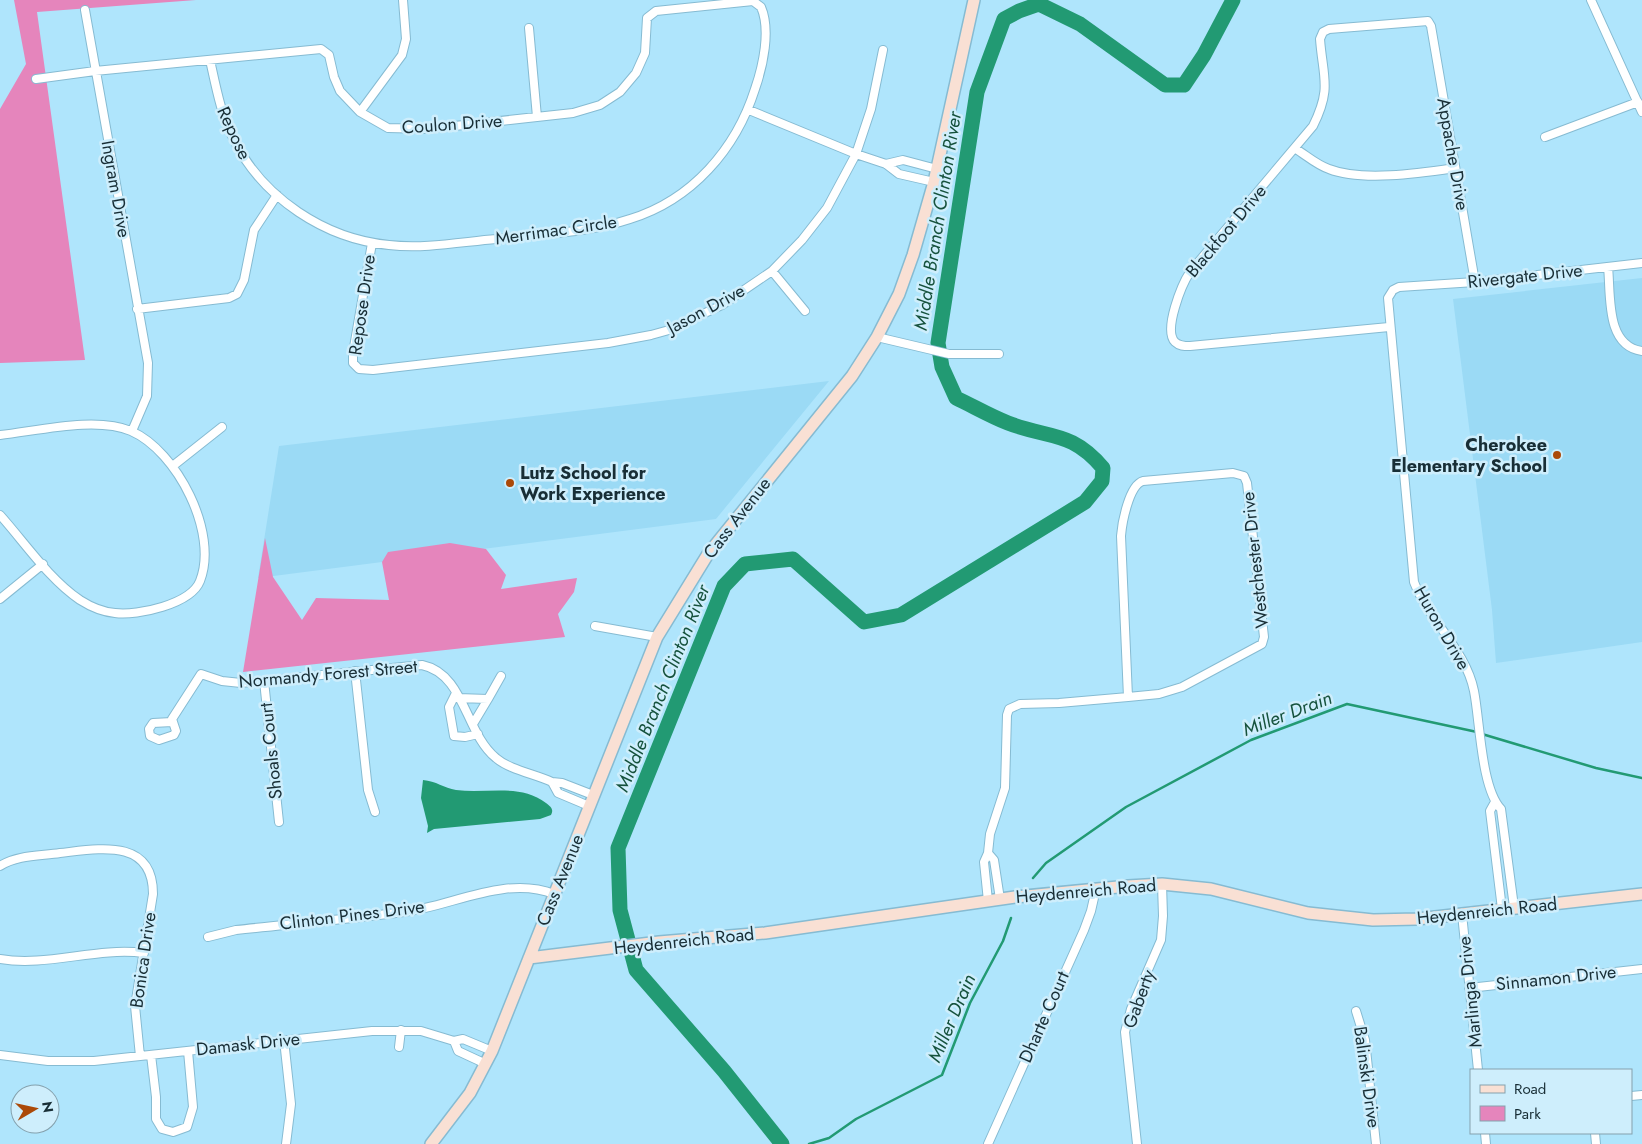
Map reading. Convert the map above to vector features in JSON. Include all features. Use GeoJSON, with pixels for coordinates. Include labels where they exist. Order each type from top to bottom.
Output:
{"type":"FeatureCollection","features":[{"type":"Feature","properties":{"kind":"main road","name":"Cass Avenue"},"geometry":{"type":"LineString","coordinates":[[431,1144],[464,1104],[492,1052],[657,637],[708,554],[763,484],[837,396],[877,338],[906,276],[934,182],[974,0]]}},
{"type":"Feature","properties":{"kind":"main road","name":"Heydenreich Road"},"geometry":{"type":"LineString","coordinates":[[529,958],[659,942],[765,933],[1000,899],[1162,884],[1211,889],[1308,913],[1348,918],[1403,920],[1642,894]]}},
{"type":"Feature","properties":{"kind":"street"},"geometry":{"type":"LineString","coordinates":[[360,112],[391,73],[402,55],[406,39],[403,0]]}},
{"type":"Feature","properties":{"kind":"street"},"geometry":{"type":"LineString","coordinates":[[1591,0],[1642,112]]}},
{"type":"Feature","properties":{"kind":"street","name":"Coulon Drive"},"geometry":{"type":"LineString","coordinates":[[36,79],[95,71],[320,49],[329,55],[334,77],[340,91],[360,112],[388,128],[408,130],[537,116],[589,109],[600,105],[620,92],[636,73],[643,60],[647,41],[646,20],[650,13],[660,10],[748,1],[757,3]]}},
{"type":"Feature","properties":{"kind":"street","name":"Merrimac Circle"},"geometry":{"type":"LineString","coordinates":[[277,195],[303,215],[326,228],[372,243],[427,246],[588,228],[632,219],[674,197],[703,176],[723,154],[749,110],[759,79],[765,31],[763,12],[757,3]]}},
{"type":"Feature","properties":{"kind":"street","name":"Ingram Drive"},"geometry":{"type":"LineString","coordinates":[[85,10],[148,367],[147,396],[132,431]]}},
{"type":"Feature","properties":{"kind":"street","name":"Appache Drive"},"geometry":{"type":"LineString","coordinates":[[1320,39],[1323,32],[1329,29],[1390,26],[1423,20],[1428,21],[1431,26],[1475,282]]}},
{"type":"Feature","properties":{"kind":"street"},"geometry":{"type":"LineString","coordinates":[[529,28],[537,116]]}},
{"type":"Feature","properties":{"kind":"street","name":"Blackfoot Drive"},"geometry":{"type":"LineString","coordinates":[[1320,39],[1326,72],[1323,103],[1314,126],[1190,272],[1177,298],[1172,336],[1181,346],[1190,346],[1389,327]]}},
{"type":"Feature","properties":{"kind":"street","name":"Jason Drive"},"geometry":{"type":"LineString","coordinates":[[356,367],[373,370],[608,343],[651,336],[670,330],[722,305],[772,270],[788,256],[822,215],[856,154],[871,109],[883,50]]}},
{"type":"Feature","properties":{"kind":"street","name":"Repose"},"geometry":{"type":"LineString","coordinates":[[210,60],[222,112],[233,139],[246,162],[277,195]]}},
{"type":"Feature","properties":{"kind":"street"},"geometry":{"type":"LineString","coordinates":[[1545,137],[1638,102]]}},
{"type":"Feature","properties":{"kind":"street"},"geometry":{"type":"LineString","coordinates":[[749,110],[856,154],[886,164],[899,174],[934,182]]}},
{"type":"Feature","properties":{"kind":"street"},"geometry":{"type":"LineString","coordinates":[[1296,149],[1325,168],[1350,174],[1410,174],[1455,168]]}},
{"type":"Feature","properties":{"kind":"street"},"geometry":{"type":"LineString","coordinates":[[886,164],[903,160],[937,170]]}},
{"type":"Feature","properties":{"kind":"street"},"geometry":{"type":"LineString","coordinates":[[137,308],[229,298],[237,294],[244,280],[254,230],[277,195]]}},
{"type":"Feature","properties":{"kind":"street","name":"Repose Drive"},"geometry":{"type":"LineString","coordinates":[[356,367],[353,353],[372,243]]}},
{"type":"Feature","properties":{"kind":"street","name":"Rivergate Drive"},"geometry":{"type":"LineString","coordinates":[[1407,287],[1475,282],[1642,263]]}},
{"type":"Feature","properties":{"kind":"street"},"geometry":{"type":"LineString","coordinates":[[1608,266],[1616,333],[1630,347],[1642,351]]}},
{"type":"Feature","properties":{"kind":"street"},"geometry":{"type":"LineString","coordinates":[[772,270],[805,311]]}},
{"type":"Feature","properties":{"kind":"street","name":"Huron Drive"},"geometry":{"type":"LineString","coordinates":[[1407,287],[1396,288],[1388,298],[1389,327],[1414,582],[1429,613],[1462,659],[1474,692],[1486,774],[1495,802],[1501,809],[1514,907]]}},
{"type":"Feature","properties":{"kind":"street"},"geometry":{"type":"LineString","coordinates":[[877,338],[949,354],[999,354]]}},
{"type":"Feature","properties":{"kind":"street"},"geometry":{"type":"LineString","coordinates":[[0,435],[84,425],[105,426],[132,431],[155,446],[174,465],[193,507],[204,542],[204,564],[200,581],[191,593],[166,605],[143,612],[124,614],[107,612],[90,606],[72,594],[0,515]]}},
{"type":"Feature","properties":{"kind":"street"},"geometry":{"type":"LineString","coordinates":[[174,465],[222,427]]}},
{"type":"Feature","properties":{"kind":"street","name":"Westchester Drive"},"geometry":{"type":"LineString","coordinates":[[988,901],[984,862],[988,853],[990,834],[1006,788],[1007,715],[1009,709],[1020,704],[1059,703],[1159,694],[1176,689],[1262,644],[1264,637],[1247,483],[1244,476],[1233,474],[1143,481],[1135,488],[1125,511],[1121,536],[1128,696]]}},
{"type":"Feature","properties":{"kind":"street"},"geometry":{"type":"LineString","coordinates":[[0,599],[43,564]]}},
{"type":"Feature","properties":{"kind":"street"},"geometry":{"type":"LineString","coordinates":[[595,626],[657,637]]}},
{"type":"Feature","properties":{"kind":"street","name":"Normandy Forest Street"},"geometry":{"type":"LineString","coordinates":[[172,722],[201,674],[227,682],[264,681],[406,665],[426,666],[446,677],[489,751],[501,761],[552,782],[562,783],[591,800]]}},
{"type":"Feature","properties":{"kind":"street"},"geometry":{"type":"LineString","coordinates":[[355,671],[368,790],[375,812]]}},
{"type":"Feature","properties":{"kind":"street"},"geometry":{"type":"LineString","coordinates":[[473,724],[501,676]]}},
{"type":"Feature","properties":{"kind":"street","name":"Shoals Court"},"geometry":{"type":"LineString","coordinates":[[264,681],[279,822]]}},
{"type":"Feature","properties":{"kind":"street"},"geometry":{"type":"LineString","coordinates":[[478,734],[465,737],[454,736],[449,707],[457,696],[488,699]]}},
{"type":"Feature","properties":{"kind":"street","name":"Huron Drive"},"geometry":{"type":"LineString","coordinates":[[1495,802],[1490,811],[1502,909]]}},
{"type":"Feature","properties":{"kind":"street"},"geometry":{"type":"LineString","coordinates":[[1494,840],[1506,838]]}},
{"type":"Feature","properties":{"kind":"street","name":"Bonica Drive"},"geometry":{"type":"LineString","coordinates":[[0,866],[17,858],[106,848],[128,852],[145,866],[151,878],[153,894],[135,1013],[140,1056]]}},
{"type":"Feature","properties":{"kind":"street"},"geometry":{"type":"LineString","coordinates":[[988,853],[994,860],[1000,899]]}},
{"type":"Feature","properties":{"kind":"street"},"geometry":{"type":"LineString","coordinates":[[985,877],[997,876]]}},
{"type":"Feature","properties":{"kind":"street","name":"Gaberty"},"geometry":{"type":"LineString","coordinates":[[1136,1144],[1125,1032],[1131,1010],[1161,940],[1163,916],[1162,884]]}},
{"type":"Feature","properties":{"kind":"street","name":"Clinton Pines Drive"},"geometry":{"type":"LineString","coordinates":[[208,937],[236,930],[412,911],[476,894],[535,888],[554,894]]}},
{"type":"Feature","properties":{"kind":"street","name":"Dharte Court"},"geometry":{"type":"LineString","coordinates":[[988,1144],[1084,930],[1096,889]]}},
{"type":"Feature","properties":{"kind":"street","name":"Marlinga Drive"},"geometry":{"type":"LineString","coordinates":[[1462,914],[1478,1069]]}},
{"type":"Feature","properties":{"kind":"street"},"geometry":{"type":"LineString","coordinates":[[0,959],[28,962],[112,952],[144,953]]}},
{"type":"Feature","properties":{"kind":"street","name":"Sinnamon Drive"},"geometry":{"type":"LineString","coordinates":[[1469,988],[1642,969]]}},
{"type":"Feature","properties":{"kind":"street","name":"Balinski Drive"},"geometry":{"type":"LineString","coordinates":[[1356,1011],[1365,1040],[1376,1144]]}},
{"type":"Feature","properties":{"kind":"street","name":"Damask Drive"},"geometry":{"type":"LineString","coordinates":[[0,1055],[63,1062],[151,1055],[372,1030],[434,1033],[454,1041],[463,1039],[492,1052]]}},
{"type":"Feature","properties":{"kind":"street"},"geometry":{"type":"LineString","coordinates":[[399,1048],[401,1030]]}},
{"type":"Feature","properties":{"kind":"street"},"geometry":{"type":"LineString","coordinates":[[284,1040],[292,1104],[286,1144]]}},
{"type":"Feature","properties":{"kind":"street"},"geometry":{"type":"LineString","coordinates":[[454,1041],[458,1051],[486,1064]]}},
{"type":"Feature","properties":{"kind":"street"},"geometry":{"type":"LineString","coordinates":[[151,1055],[156,1097],[156,1118],[162,1129],[176,1132],[189,1125],[194,1107],[188,1051]]}},
{"type":"Feature","properties":{"kind":"shaded area","name":"Cherokee Elementary School"},"geometry":{"type":"Polygon","coordinates":[[[1642,278],[1642,642],[1496,663],[1492,610],[1453,299],[1642,278]]]}},
{"type":"Feature","properties":{"kind":"shaded area","name":"Lutz School for Work Experience"},"geometry":{"type":"Polygon","coordinates":[[[829,381],[716,519],[258,578],[279,446],[829,381]]]}},
{"type":"Feature","properties":{"kind":"shaded area"},"geometry":{"type":"Polygon","coordinates":[[[423,780],[456,790],[503,790],[525,793],[546,803],[552,808],[552,813],[540,819],[434,829],[427,833],[428,826],[421,798],[423,780]]]}},
{"type":"Feature","properties":{"kind":"green space"},"geometry":{"type":"Polygon","coordinates":[[[14,0],[196,0],[37,12],[85,360],[0,363],[0,109],[26,64],[14,0]]]}},
{"type":"Feature","properties":{"kind":"green space"},"geometry":{"type":"Polygon","coordinates":[[[265,538],[273,577],[302,620],[316,598],[389,600],[382,562],[388,552],[450,543],[486,549],[506,575],[501,589],[577,578],[574,592],[558,614],[565,637],[243,672],[265,538]]]}},
{"type":"Feature","properties":{"kind":"waterway","name":"Middle Branch Clinton River"},"geometry":{"type":"LineString","coordinates":[[782,1144],[724,1071],[636,970],[620,910],[618,848],[724,586],[745,564],[793,559],[864,622],[901,615],[1085,502],[1102,481],[1103,468],[1091,456],[1070,441],[1008,423],[956,398],[942,367],[938,343],[977,92],[1004,19],[1039,4],[1080,24],[1165,85],[1184,85],[1204,55],[1233,0]]}},
{"type":"Feature","properties":{"kind":"waterway","name":"Miller Drain"},"geometry":{"type":"LineString","coordinates":[[1033,878],[1046,863],[1126,807],[1251,740],[1347,704],[1477,732]]}},
{"type":"Feature","properties":{"kind":"waterway","name":"Miller Drain"},"geometry":{"type":"LineString","coordinates":[[1482,734],[1596,768],[1642,778]]}},
{"type":"Feature","properties":{"kind":"waterway","name":"Miller Drain"},"geometry":{"type":"LineString","coordinates":[[809,1144],[829,1138],[856,1119],[942,1075],[970,1003],[1003,941],[1011,918]]}},
{"type":"Feature","properties":{"kind":"place","name":"Cherokee Elementary School"},"geometry":{"type":"Point","coordinates":[1557,455]}},
{"type":"Feature","properties":{"kind":"place","name":"Lutz School for Work Experience"},"geometry":{"type":"Point","coordinates":[510,483]}}]}
